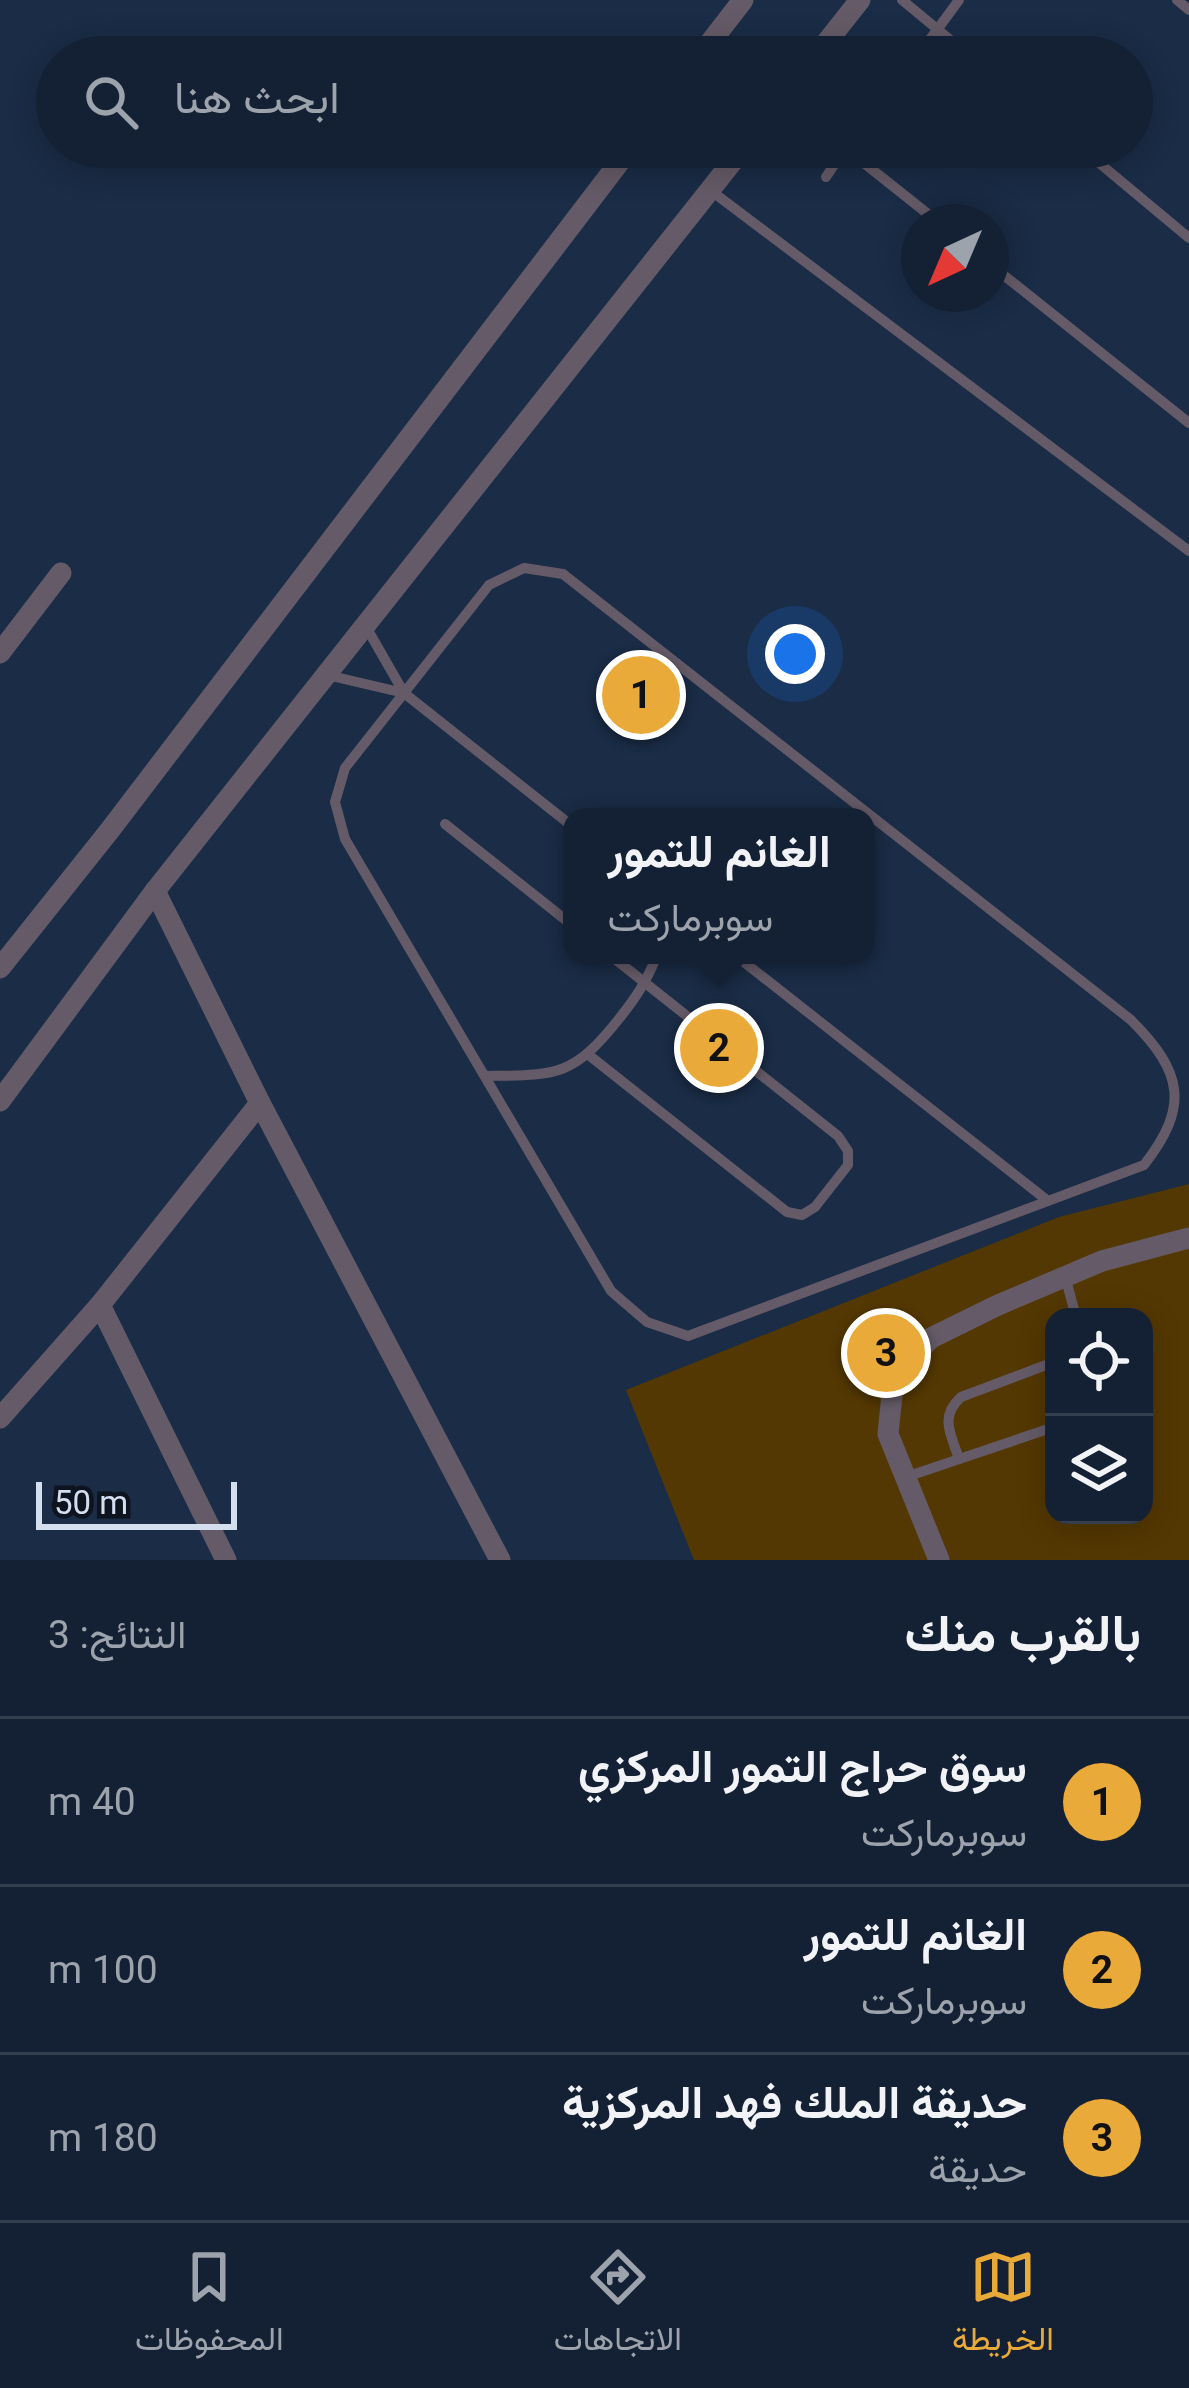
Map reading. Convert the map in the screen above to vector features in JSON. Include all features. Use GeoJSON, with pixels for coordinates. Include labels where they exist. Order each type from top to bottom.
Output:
{"type":"FeatureCollection","features":[{"type":"Feature","properties":{"kind":"street"},"geometry":{"type":"LineString","coordinates":[[716,36],[743,0]]}},
{"type":"Feature","properties":{"kind":"street"},"geometry":{"type":"LineString","coordinates":[[832,36],[860,0]]}},
{"type":"Feature","properties":{"kind":"street"},"geometry":{"type":"LineString","coordinates":[[0,968],[615,168]]}},
{"type":"Feature","properties":{"kind":"street"},"geometry":{"type":"LineString","coordinates":[[0,1101],[155,891],[727,168]]}},
{"type":"Feature","properties":{"kind":"street"},"geometry":{"type":"LineString","coordinates":[[0,653],[61,573]]}},
{"type":"Feature","properties":{"kind":"street"},"geometry":{"type":"LineString","coordinates":[[155,891],[260,1103],[500,1560]]}},
{"type":"Feature","properties":{"kind":"street"},"geometry":{"type":"LineString","coordinates":[[0,1418],[100,1305],[260,1103]]}},
{"type":"Feature","properties":{"kind":"street"},"geometry":{"type":"LineString","coordinates":[[939,1560],[888,1434],[894,1376],[931,1338],[1102,1261],[1189,1238]]}},
{"type":"Feature","properties":{"kind":"street"},"geometry":{"type":"LineString","coordinates":[[100,1305],[226,1560]]}},
{"type":"Feature","properties":{"kind":"lane"},"geometry":{"type":"LineString","coordinates":[[902,0],[945,36]]}},
{"type":"Feature","properties":{"kind":"lane"},"geometry":{"type":"LineString","coordinates":[[933,36],[959,0]]}},
{"type":"Feature","properties":{"kind":"lane"},"geometry":{"type":"LineString","coordinates":[[1177,0],[1189,10]]}},
{"type":"Feature","properties":{"kind":"lane"},"geometry":{"type":"LineString","coordinates":[[826,177],[832,168]]}},
{"type":"Feature","properties":{"kind":"lane"},"geometry":{"type":"LineString","coordinates":[[872,168],[916,204]]}},
{"type":"Feature","properties":{"kind":"lane"},"geometry":{"type":"LineString","coordinates":[[1105,168],[1189,238]]}},
{"type":"Feature","properties":{"kind":"lane"},"geometry":{"type":"LineString","coordinates":[[710,190],[1189,551]]}},
{"type":"Feature","properties":{"kind":"lane"},"geometry":{"type":"LineString","coordinates":[[1009,279],[1189,423]]}},
{"type":"Feature","properties":{"kind":"lane"},"geometry":{"type":"LineString","coordinates":[[862,808],[563,574],[524,568],[489,585],[346,768],[335,802],[345,839],[611,1291],[647,1322],[688,1336],[1144,1165],[1179,1124],[1183,1099],[1176,1077],[1161,1050],[1131,1019],[875,818]]}},
{"type":"Feature","properties":{"kind":"lane"},"geometry":{"type":"LineString","coordinates":[[365,626],[404,694],[563,819]]}},
{"type":"Feature","properties":{"kind":"lane"},"geometry":{"type":"LineString","coordinates":[[327,674],[404,694]]}},
{"type":"Feature","properties":{"kind":"lane"},"geometry":{"type":"LineString","coordinates":[[445,824],[563,918]]}},
{"type":"Feature","properties":{"kind":"lane"},"geometry":{"type":"LineString","coordinates":[[590,1055],[787,1212],[802,1215],[815,1207],[848,1165],[848,1151],[838,1136],[621,964]]}},
{"type":"Feature","properties":{"kind":"lane"},"geometry":{"type":"LineString","coordinates":[[484,1076],[536,1076],[590,1055],[646,984],[654,964]]}},
{"type":"Feature","properties":{"kind":"lane"},"geometry":{"type":"LineString","coordinates":[[746,964],[1048,1201]]}},
{"type":"Feature","properties":{"kind":"lane"},"geometry":{"type":"LineString","coordinates":[[1065,1276],[1074,1308]]}},
{"type":"Feature","properties":{"kind":"lane"},"geometry":{"type":"LineString","coordinates":[[959,1459],[946,1420],[951,1406],[962,1396],[1045,1365]]}},
{"type":"Feature","properties":{"kind":"lane"},"geometry":{"type":"LineString","coordinates":[[906,1477],[1045,1430]]}},
{"type":"Feature","properties":{"kind":"shaded area"},"geometry":{"type":"Polygon","coordinates":[[[1189,1184],[1189,1560],[694,1560],[626,1390],[1059,1217],[1189,1184]]]}},
{"type":"Feature","properties":{"kind":"place","name":"سوق حراج التمور المركزي"},"geometry":{"type":"Point","coordinates":[641,695]}},
{"type":"Feature","properties":{"kind":"place","name":"الغانم للتمور"},"geometry":{"type":"Point","coordinates":[719,1048]}},
{"type":"Feature","properties":{"kind":"place","name":"حدیقة الملك فهد المركزية"},"geometry":{"type":"Point","coordinates":[886,1353]}}]}
